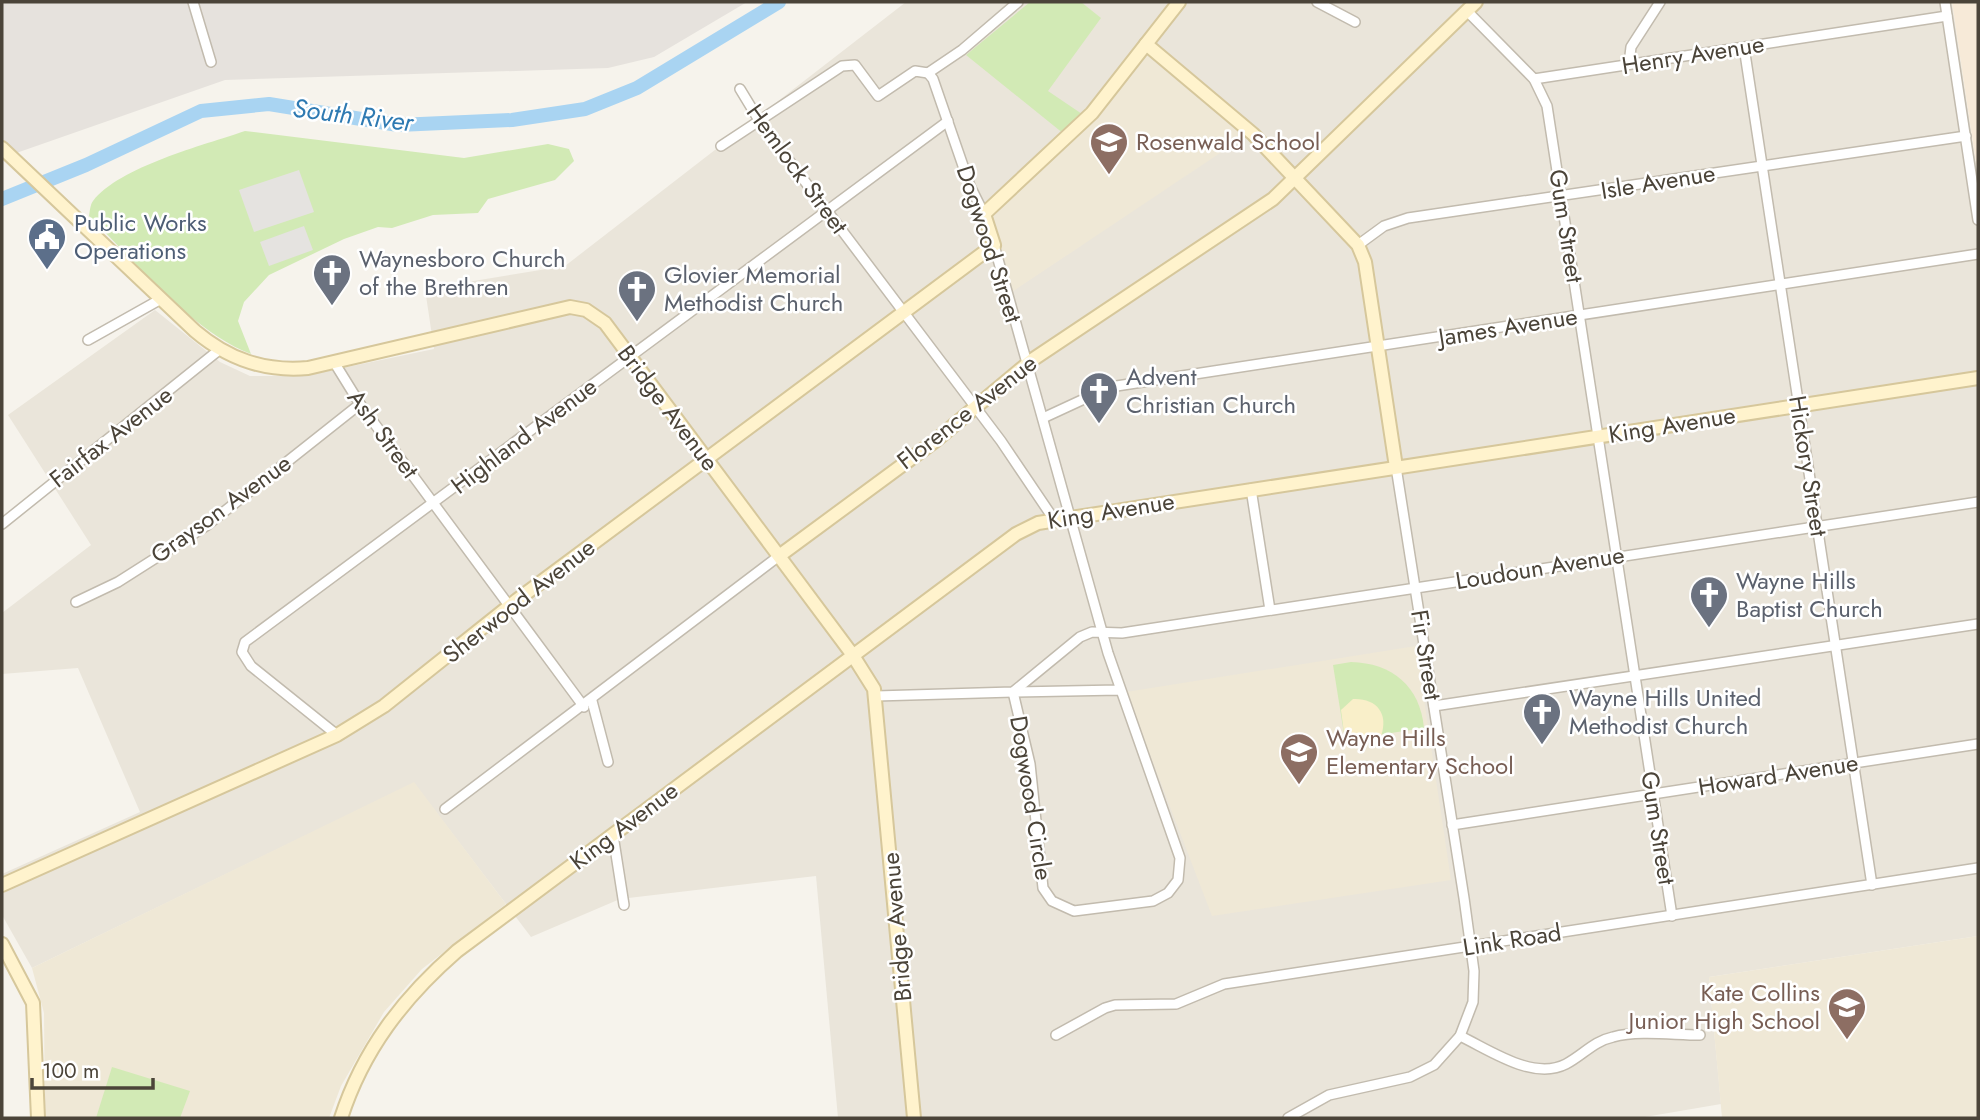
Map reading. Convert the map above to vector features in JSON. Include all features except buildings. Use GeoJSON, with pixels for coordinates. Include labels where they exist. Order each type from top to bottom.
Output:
{"type":"FeatureCollection","features":[{"type":"Feature","properties":{"kind":"street"},"geometry":{"type":"LineString","coordinates":[[193,2],[211,62]]}},
{"type":"Feature","properties":{"kind":"street"},"geometry":{"type":"LineString","coordinates":[[722,145],[834,70],[848,64],[855,65],[878,96],[915,71],[928,73],[962,50],[1018,2]]}},
{"type":"Feature","properties":{"kind":"street"},"geometry":{"type":"LineString","coordinates":[[984,214],[1093,113],[1179,2]]}},
{"type":"Feature","properties":{"kind":"street"},"geometry":{"type":"LineString","coordinates":[[1317,2],[1355,22]]}},
{"type":"Feature","properties":{"kind":"street","name":"Florence Avenue"},"geometry":{"type":"LineString","coordinates":[[445,809],[592,701],[682,627],[975,408],[1027,365],[1273,199],[1476,2]]}},
{"type":"Feature","properties":{"kind":"street"},"geometry":{"type":"LineString","coordinates":[[1629,64],[1631,47],[1660,2]]}},
{"type":"Feature","properties":{"kind":"street"},"geometry":{"type":"LineString","coordinates":[[1945,2],[1978,220]]}},
{"type":"Feature","properties":{"kind":"street"},"geometry":{"type":"LineString","coordinates":[[1466,11],[1534,79]]}},
{"type":"Feature","properties":{"kind":"street","name":"Henry Avenue"},"geometry":{"type":"LineString","coordinates":[[1534,79],[1947,16]]}},
{"type":"Feature","properties":{"kind":"street"},"geometry":{"type":"LineString","coordinates":[[1146,44],[1253,134],[1358,245]]}},
{"type":"Feature","properties":{"kind":"street","name":"Hickory Street"},"geometry":{"type":"LineString","coordinates":[[1744,47],[1872,885]]}},
{"type":"Feature","properties":{"kind":"street","name":"Dogwood Street"},"geometry":{"type":"LineString","coordinates":[[928,73],[933,79],[994,245],[1119,690]]}},
{"type":"Feature","properties":{"kind":"street","name":"Gum Street"},"geometry":{"type":"LineString","coordinates":[[1534,79],[1547,106],[1672,916]]}},
{"type":"Feature","properties":{"kind":"street","name":"Hemlock Street"},"geometry":{"type":"LineString","coordinates":[[740,89],[760,122],[975,408],[1053,518]]}},
{"type":"Feature","properties":{"kind":"street","name":"Highland Avenue"},"geometry":{"type":"LineString","coordinates":[[337,735],[256,672],[243,657],[242,646],[265,625],[631,358],[948,121]]}},
{"type":"Feature","properties":{"kind":"street","name":"Isle Avenue"},"geometry":{"type":"LineString","coordinates":[[1358,245],[1375,231],[1395,221],[1966,136]]}},
{"type":"Feature","properties":{"kind":"street","name":"Bridge Avenue"},"geometry":{"type":"LineString","coordinates":[[2,148],[161,299],[219,350],[246,362],[276,369],[308,368],[570,307],[586,310],[599,317],[869,678],[876,696],[914,1118]]}},
{"type":"Feature","properties":{"kind":"street","name":"Sherwood Avenue"},"geometry":{"type":"LineString","coordinates":[[2,885],[337,735],[384,706],[510,606],[994,245]]}},
{"type":"Feature","properties":{"kind":"street","name":"Fir Street"},"geometry":{"type":"LineString","coordinates":[[1288,1118],[1329,1095],[1421,1073],[1445,1055],[1460,1036],[1473,1002],[1474,971],[1434,706],[1365,262],[1358,245]]}},
{"type":"Feature","properties":{"kind":"street","name":"James Avenue"},"geometry":{"type":"LineString","coordinates":[[1043,418],[1110,387],[1978,254]]}},
{"type":"Feature","properties":{"kind":"street"},"geometry":{"type":"LineString","coordinates":[[88,340],[161,299]]}},
{"type":"Feature","properties":{"kind":"street","name":"Fairfax Avenue"},"geometry":{"type":"LineString","coordinates":[[2,524],[219,350]]}},
{"type":"Feature","properties":{"kind":"street","name":"Ash Street"},"geometry":{"type":"LineString","coordinates":[[334,362],[360,404],[584,707]]}},
{"type":"Feature","properties":{"kind":"street","name":"King Avenue"},"geometry":{"type":"LineString","coordinates":[[341,1118],[368,1055],[388,1023],[416,990],[457,951],[1016,534],[1053,518],[1978,378]]}},
{"type":"Feature","properties":{"kind":"street","name":"Grayson Avenue"},"geometry":{"type":"LineString","coordinates":[[76,602],[118,582],[205,526],[360,404]]}},
{"type":"Feature","properties":{"kind":"street"},"geometry":{"type":"LineString","coordinates":[[1251,489],[1270,610]]}},
{"type":"Feature","properties":{"kind":"street","name":"Loudoun Avenue"},"geometry":{"type":"LineString","coordinates":[[1102,632],[1122,633],[1978,502]]}},
{"type":"Feature","properties":{"kind":"street"},"geometry":{"type":"LineString","coordinates":[[1434,706],[1978,624]]}},
{"type":"Feature","properties":{"kind":"street"},"geometry":{"type":"LineString","coordinates":[[1013,692],[1080,637],[1102,632]]}},
{"type":"Feature","properties":{"kind":"street"},"geometry":{"type":"LineString","coordinates":[[876,696],[1119,690]]}},
{"type":"Feature","properties":{"kind":"street","name":"Dogwood Circle"},"geometry":{"type":"LineString","coordinates":[[1013,692],[1030,764],[1043,888],[1052,901],[1074,911],[1153,901],[1168,893],[1179,875],[1180,858],[1119,690]]}},
{"type":"Feature","properties":{"kind":"street"},"geometry":{"type":"LineString","coordinates":[[592,701],[608,762]]}},
{"type":"Feature","properties":{"kind":"street","name":"Howard Avenue"},"geometry":{"type":"LineString","coordinates":[[1452,825],[1978,744]]}},
{"type":"Feature","properties":{"kind":"street"},"geometry":{"type":"LineString","coordinates":[[613,835],[624,905]]}},
{"type":"Feature","properties":{"kind":"street","name":"Link Road"},"geometry":{"type":"LineString","coordinates":[[1056,1035],[1115,1005],[1176,1004],[1224,984],[1978,868]]}},
{"type":"Feature","properties":{"kind":"street"},"geometry":{"type":"LineString","coordinates":[[2,944],[29,991],[34,1010],[38,1118]]}},
{"type":"Feature","properties":{"kind":"street"},"geometry":{"type":"LineString","coordinates":[[1460,1036],[1522,1065],[1541,1070],[1568,1063],[1588,1047],[1612,1037],[1700,1035]]}},
{"type":"Feature","properties":{"kind":"shaded area"},"geometry":{"type":"Polygon","coordinates":[[[2,2],[747,2],[654,57],[608,68],[225,80],[2,158],[2,2]]]}},
{"type":"Feature","properties":{"kind":"shaded area"},"geometry":{"type":"Polygon","coordinates":[[[906,2],[1952,2],[1978,177],[1978,936],[1709,977],[1721,1104],[1639,1118],[838,1118],[816,876],[620,899],[531,937],[414,783],[32,968],[2,915],[2,874],[140,812],[78,668],[2,674],[2,613],[91,545],[8,415],[155,310],[220,362],[250,376],[304,376],[434,349],[425,289],[565,266],[906,2]]]}},
{"type":"Feature","properties":{"kind":"shaded area"},"geometry":{"type":"Polygon","coordinates":[[[1952,2],[1978,2],[1978,177],[1952,2]]]}},
{"type":"Feature","properties":{"kind":"shaded area","name":"Rosenwald School"},"geometry":{"type":"Polygon","coordinates":[[[1144,53],[1244,137],[1012,292],[987,214],[1090,124],[1144,53]]]}},
{"type":"Feature","properties":{"kind":"shaded area"},"geometry":{"type":"Polygon","coordinates":[[[299,170],[314,212],[254,232],[239,190],[299,170]]]}},
{"type":"Feature","properties":{"kind":"shaded area"},"geometry":{"type":"Polygon","coordinates":[[[304,226],[313,250],[269,266],[260,242],[304,226]]]}},
{"type":"Feature","properties":{"kind":"shaded area","name":"Wayne Hills Elementary School"},"geometry":{"type":"Polygon","coordinates":[[[1416,646],[1451,880],[1212,916],[1126,692],[1416,646]]]}},
{"type":"Feature","properties":{"kind":"shaded area"},"geometry":{"type":"Polygon","coordinates":[[[414,782],[506,904],[422,969],[384,1012],[341,1086],[329,1118],[45,1118],[44,1013],[32,968],[414,782]]]}},
{"type":"Feature","properties":{"kind":"shaded area","name":"Kate Collins Junior High School"},"geometry":{"type":"Polygon","coordinates":[[[1978,936],[1978,1118],[1722,1118],[1709,977],[1978,936]]]}},
{"type":"Feature","properties":{"kind":"green space"},"geometry":{"type":"Polygon","coordinates":[[[1030,2],[1081,2],[1101,18],[1048,91],[1082,114],[1064,134],[966,55],[1030,2]]]}},
{"type":"Feature","properties":{"kind":"green space"},"geometry":{"type":"Polygon","coordinates":[[[245,131],[464,158],[548,144],[569,149],[574,161],[555,180],[488,199],[478,213],[433,215],[392,228],[378,227],[344,239],[269,275],[244,302],[238,321],[251,354],[207,329],[186,312],[89,216],[93,201],[122,178],[163,158],[245,131]]]}},
{"type":"Feature","properties":{"kind":"green space"},"geometry":{"type":"Polygon","coordinates":[[[1351,662],[1379,667],[1401,680],[1417,700],[1424,728],[1345,740],[1333,665],[1351,662]]]}},
{"type":"Feature","properties":{"kind":"green space"},"geometry":{"type":"Polygon","coordinates":[[[112,1067],[190,1091],[180,1118],[96,1118],[112,1067]]]}},
{"type":"Feature","properties":{"kind":"sand"},"geometry":{"type":"Polygon","coordinates":[[[1353,699],[1368,701],[1379,708],[1383,720],[1381,736],[1345,740],[1341,710],[1353,699]]]}},
{"type":"Feature","properties":{"kind":"waterway","name":"South River"},"geometry":{"type":"LineString","coordinates":[[2,199],[86,165],[201,111],[269,104],[398,125],[512,120],[585,109],[637,88],[779,2]]}},
{"type":"Feature","properties":{"kind":"place","name":"Rosenwald School"},"geometry":{"type":"Point","coordinates":[1109,176]}},
{"type":"Feature","properties":{"kind":"place","name":"Public Works Operations"},"geometry":{"type":"Point","coordinates":[47,271]}},
{"type":"Feature","properties":{"kind":"place","name":"Waynesboro Church of the Brethren"},"geometry":{"type":"Point","coordinates":[332,307]}},
{"type":"Feature","properties":{"kind":"place","name":"Glovier Memorial Methodist Church"},"geometry":{"type":"Point","coordinates":[637,323]}},
{"type":"Feature","properties":{"kind":"place","name":"Advent Christian Church"},"geometry":{"type":"Point","coordinates":[1099,425]}},
{"type":"Feature","properties":{"kind":"place","name":"Wayne Hills Baptist Church"},"geometry":{"type":"Point","coordinates":[1709,629]}},
{"type":"Feature","properties":{"kind":"place","name":"Wayne Hills United Methodist Church"},"geometry":{"type":"Point","coordinates":[1542,746]}},
{"type":"Feature","properties":{"kind":"place","name":"Wayne Hills Elementary School"},"geometry":{"type":"Point","coordinates":[1299,786]}},
{"type":"Feature","properties":{"kind":"place","name":"Kate Collins Junior High School"},"geometry":{"type":"Point","coordinates":[1847,1041]}}]}
